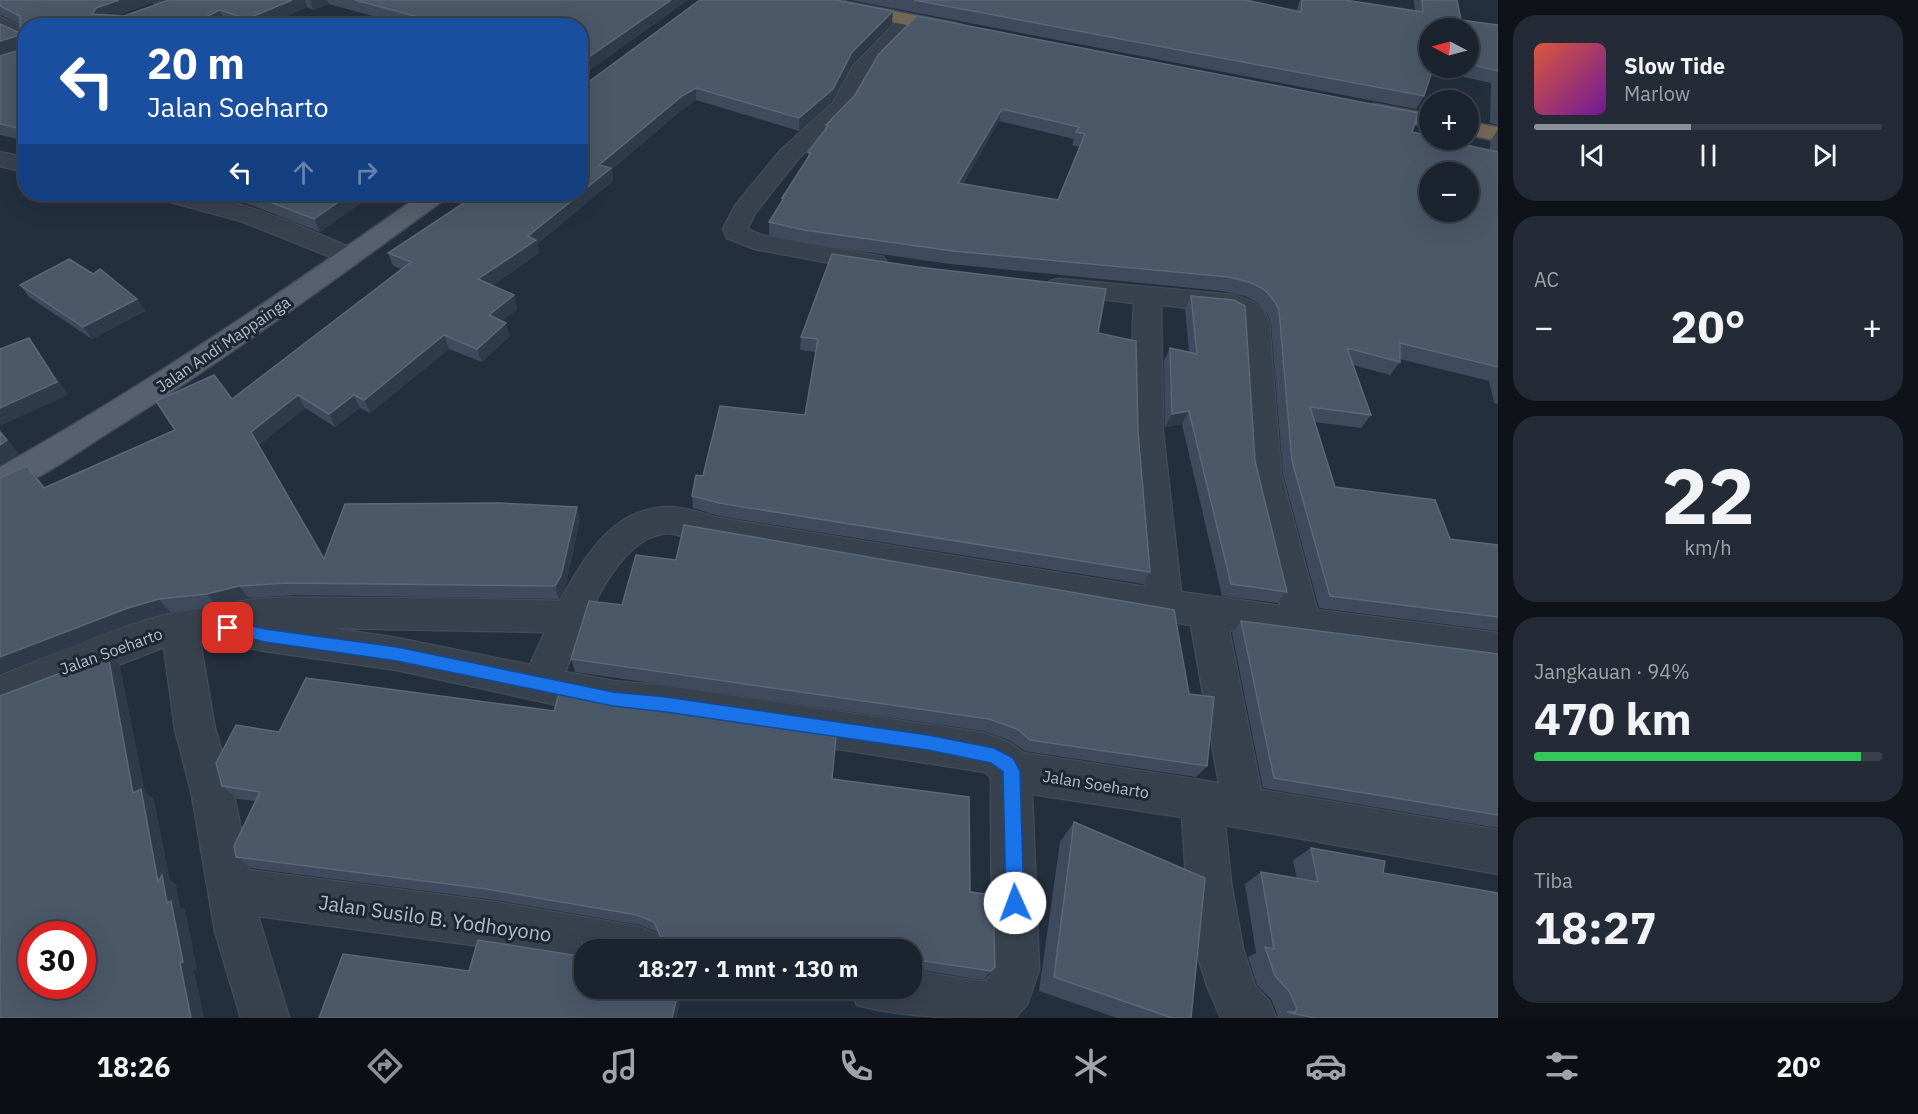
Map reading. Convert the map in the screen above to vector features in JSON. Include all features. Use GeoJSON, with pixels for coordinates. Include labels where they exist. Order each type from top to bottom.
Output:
{"type":"FeatureCollection","features":[{"type":"Feature","properties":{"kind":"highway"},"geometry":{"type":"LineString","coordinates":[[810,0],[979,33]]}},
{"type":"Feature","properties":{"kind":"highway"},"geometry":{"type":"LineString","coordinates":[[1359,107],[1419,119]]}},
{"type":"Feature","properties":{"kind":"highway"},"geometry":{"type":"LineString","coordinates":[[1479,130],[1498,134]]}},
{"type":"Feature","properties":{"kind":"main road","name":"Jalan Andi Mappainga"},"geometry":{"type":"LineString","coordinates":[[0,482],[125,409],[250,327],[427,201]]}},
{"type":"Feature","properties":{"kind":"street"},"geometry":{"type":"LineString","coordinates":[[899,266],[755,241],[736,233],[735,228],[744,212],[789,155],[842,107],[860,70],[909,20]]}},
{"type":"Feature","properties":{"kind":"street"},"geometry":{"type":"LineString","coordinates":[[0,23],[18,33]]}},
{"type":"Feature","properties":{"kind":"street"},"geometry":{"type":"LineString","coordinates":[[0,159],[18,163]]}},
{"type":"Feature","properties":{"kind":"street"},"geometry":{"type":"LineString","coordinates":[[194,201],[250,216],[350,256]]}},
{"type":"Feature","properties":{"kind":"street"},"geometry":{"type":"LineString","coordinates":[[1038,285],[1233,304],[1246,309],[1254,318],[1265,474],[1302,623]]}},
{"type":"Feature","properties":{"kind":"street"},"geometry":{"type":"LineString","coordinates":[[1148,296],[1146,347],[1148,433],[1164,604]]}},
{"type":"Feature","properties":{"kind":"street"},"geometry":{"type":"LineString","coordinates":[[540,685],[570,617],[598,565],[618,541],[639,527],[656,521],[672,520],[719,531],[1207,612],[1498,649]]}},
{"type":"Feature","properties":{"kind":"street"},"geometry":{"type":"LineString","coordinates":[[1207,612],[1244,807]]}},
{"type":"Feature","properties":{"kind":"street"},"geometry":{"type":"LineString","coordinates":[[265,1018],[238,932],[213,795],[195,729],[195,626],[234,617],[286,613],[444,613],[570,617]]}},
{"type":"Feature","properties":{"kind":"street","name":"Jalan Soeharto"},"geometry":{"type":"LineString","coordinates":[[0,694],[147,636],[195,626],[397,654],[613,699],[666,704],[983,752],[999,758],[1007,764],[1011,771],[1244,807],[1498,852]]}},
{"type":"Feature","properties":{"kind":"street"},"geometry":{"type":"LineString","coordinates":[[922,996],[989,1007],[1003,1000],[1012,983],[1016,970],[1011,771]]}},
{"type":"Feature","properties":{"kind":"street"},"geometry":{"type":"LineString","coordinates":[[1201,800],[1218,946],[1232,990],[1240,1006],[1252,1018]]}},
{"type":"Feature","properties":{"kind":"street","name":"Jalan Susilo B. Yodhoyono"},"geometry":{"type":"LineString","coordinates":[[230,890],[495,925],[576,939]]}},
{"type":"Feature","properties":{"kind":"building"},"geometry":{"type":"Polygon","coordinates":[[[0,0],[119,0],[96,8],[92,14],[124,16],[169,0],[292,0],[249,18],[220,10],[204,18],[20,18],[0,6],[0,0]]]}},
{"type":"Feature","properties":{"kind":"building"},"geometry":{"type":"Polygon","coordinates":[[[355,0],[671,0],[588,57],[588,18],[422,18],[355,0]]]}},
{"type":"Feature","properties":{"kind":"building"},"geometry":{"type":"Polygon","coordinates":[[[700,0],[834,0],[893,11],[852,52],[833,89],[799,118],[696,88],[682,96],[599,165],[611,168],[588,187],[588,82],[700,0]]]}},
{"type":"Feature","properties":{"kind":"building"},"geometry":{"type":"Polygon","coordinates":[[[914,0],[1246,0],[1301,12],[1302,0],[1345,0],[1423,12],[1422,0],[1457,0],[1461,18],[1419,18],[1419,78],[1430,78],[1426,90],[1419,90],[1419,95],[914,0]]]}},
{"type":"Feature","properties":{"kind":"building"},"geometry":{"type":"Polygon","coordinates":[[[917,16],[1418,113],[1412,132],[1419,134],[1419,150],[1479,150],[1479,148],[1498,152],[1498,367],[1400,343],[1400,362],[1347,348],[1371,415],[1310,407],[1335,487],[1435,500],[1450,539],[1498,545],[1498,617],[1330,596],[1292,461],[1279,310],[1265,290],[1252,283],[1229,277],[953,251],[804,230],[769,222],[811,153],[808,152],[828,126],[826,125],[855,95],[879,54],[917,16]],[[1002,109],[958,183],[1058,200],[1085,134],[1076,132],[1079,127],[1002,109]]]}},
{"type":"Feature","properties":{"kind":"building"},"geometry":{"type":"Polygon","coordinates":[[[1479,22],[1498,25],[1498,71],[1479,67],[1479,22]]]}},
{"type":"Feature","properties":{"kind":"building"},"geometry":{"type":"Polygon","coordinates":[[[0,24],[18,32],[18,36],[0,41],[0,24]]]}},
{"type":"Feature","properties":{"kind":"building"},"geometry":{"type":"Polygon","coordinates":[[[18,51],[18,128],[0,124],[0,56],[18,51]]]}},
{"type":"Feature","properties":{"kind":"building"},"geometry":{"type":"Polygon","coordinates":[[[267,201],[340,201],[314,219],[267,201]]]}},
{"type":"Feature","properties":{"kind":"building"},"geometry":{"type":"Polygon","coordinates":[[[467,201],[571,201],[528,236],[536,240],[478,279],[514,295],[489,315],[506,323],[477,349],[444,335],[364,400],[354,395],[329,414],[298,395],[251,432],[324,559],[345,504],[498,503],[577,507],[561,576],[555,586],[288,583],[239,586],[207,594],[159,599],[128,608],[0,657],[0,478],[27,466],[44,488],[175,430],[156,401],[214,375],[232,399],[411,262],[388,253],[467,201]]]}},
{"type":"Feature","properties":{"kind":"building"},"geometry":{"type":"Polygon","coordinates":[[[832,254],[918,267],[1106,289],[1098,333],[1136,341],[1138,432],[1150,572],[719,503],[692,496],[696,475],[703,476],[720,406],[805,415],[818,339],[801,337],[832,254]]]}},
{"type":"Feature","properties":{"kind":"building"},"geometry":{"type":"Polygon","coordinates":[[[69,259],[93,274],[100,269],[137,299],[83,327],[20,285],[69,259]]]}},
{"type":"Feature","properties":{"kind":"building"},"geometry":{"type":"Polygon","coordinates":[[[1191,296],[1234,300],[1245,306],[1255,461],[1287,592],[1231,584],[1189,411],[1172,414],[1170,348],[1197,354],[1191,296]]]}},
{"type":"Feature","properties":{"kind":"building"},"geometry":{"type":"Polygon","coordinates":[[[29,338],[57,382],[0,408],[0,349],[29,338]]]}},
{"type":"Feature","properties":{"kind":"building"},"geometry":{"type":"Polygon","coordinates":[[[0,432],[7,440],[0,445],[0,432]]]}},
{"type":"Feature","properties":{"kind":"building"},"geometry":{"type":"Polygon","coordinates":[[[684,525],[1174,610],[1189,694],[1214,697],[1207,766],[1030,740],[1017,729],[989,719],[571,659],[589,601],[622,605],[636,555],[676,560],[684,525]]]}},
{"type":"Feature","properties":{"kind":"building"},"geometry":{"type":"Polygon","coordinates":[[[1241,621],[1498,654],[1498,815],[1274,778],[1241,621]]]}},
{"type":"Feature","properties":{"kind":"building"},"geometry":{"type":"Polygon","coordinates":[[[108,655],[133,793],[141,789],[158,882],[162,875],[167,903],[171,901],[191,1018],[0,1018],[0,696],[108,655]]]}},
{"type":"Feature","properties":{"kind":"building"},"geometry":{"type":"Polygon","coordinates":[[[306,678],[554,711],[559,694],[609,705],[663,710],[836,737],[832,779],[969,797],[970,892],[993,895],[995,967],[991,971],[922,961],[922,939],[662,939],[654,922],[637,915],[487,889],[236,857],[234,846],[260,792],[222,786],[216,763],[236,725],[279,732],[306,678]]]}},
{"type":"Feature","properties":{"kind":"building"},"geometry":{"type":"Polygon","coordinates":[[[1074,822],[1205,878],[1191,1018],[1172,1018],[1054,977],[1074,822]]]}},
{"type":"Feature","properties":{"kind":"building"},"geometry":{"type":"Polygon","coordinates":[[[1311,848],[1385,861],[1383,873],[1498,893],[1498,1018],[1315,1018],[1287,1012],[1295,1012],[1297,1009],[1289,991],[1275,976],[1265,947],[1274,949],[1261,872],[1318,882],[1311,848]]]}},
{"type":"Feature","properties":{"kind":"building"},"geometry":{"type":"Polygon","coordinates":[[[478,940],[574,955],[574,999],[676,999],[672,1018],[319,1018],[343,954],[469,971],[478,940]]]}},
{"type":"Feature","properties":{"kind":"route"},"geometry":{"type":"LineString","coordinates":[[228,628],[397,654],[613,699],[666,704],[983,752],[1007,764],[1011,771],[1015,903]]}}]}
